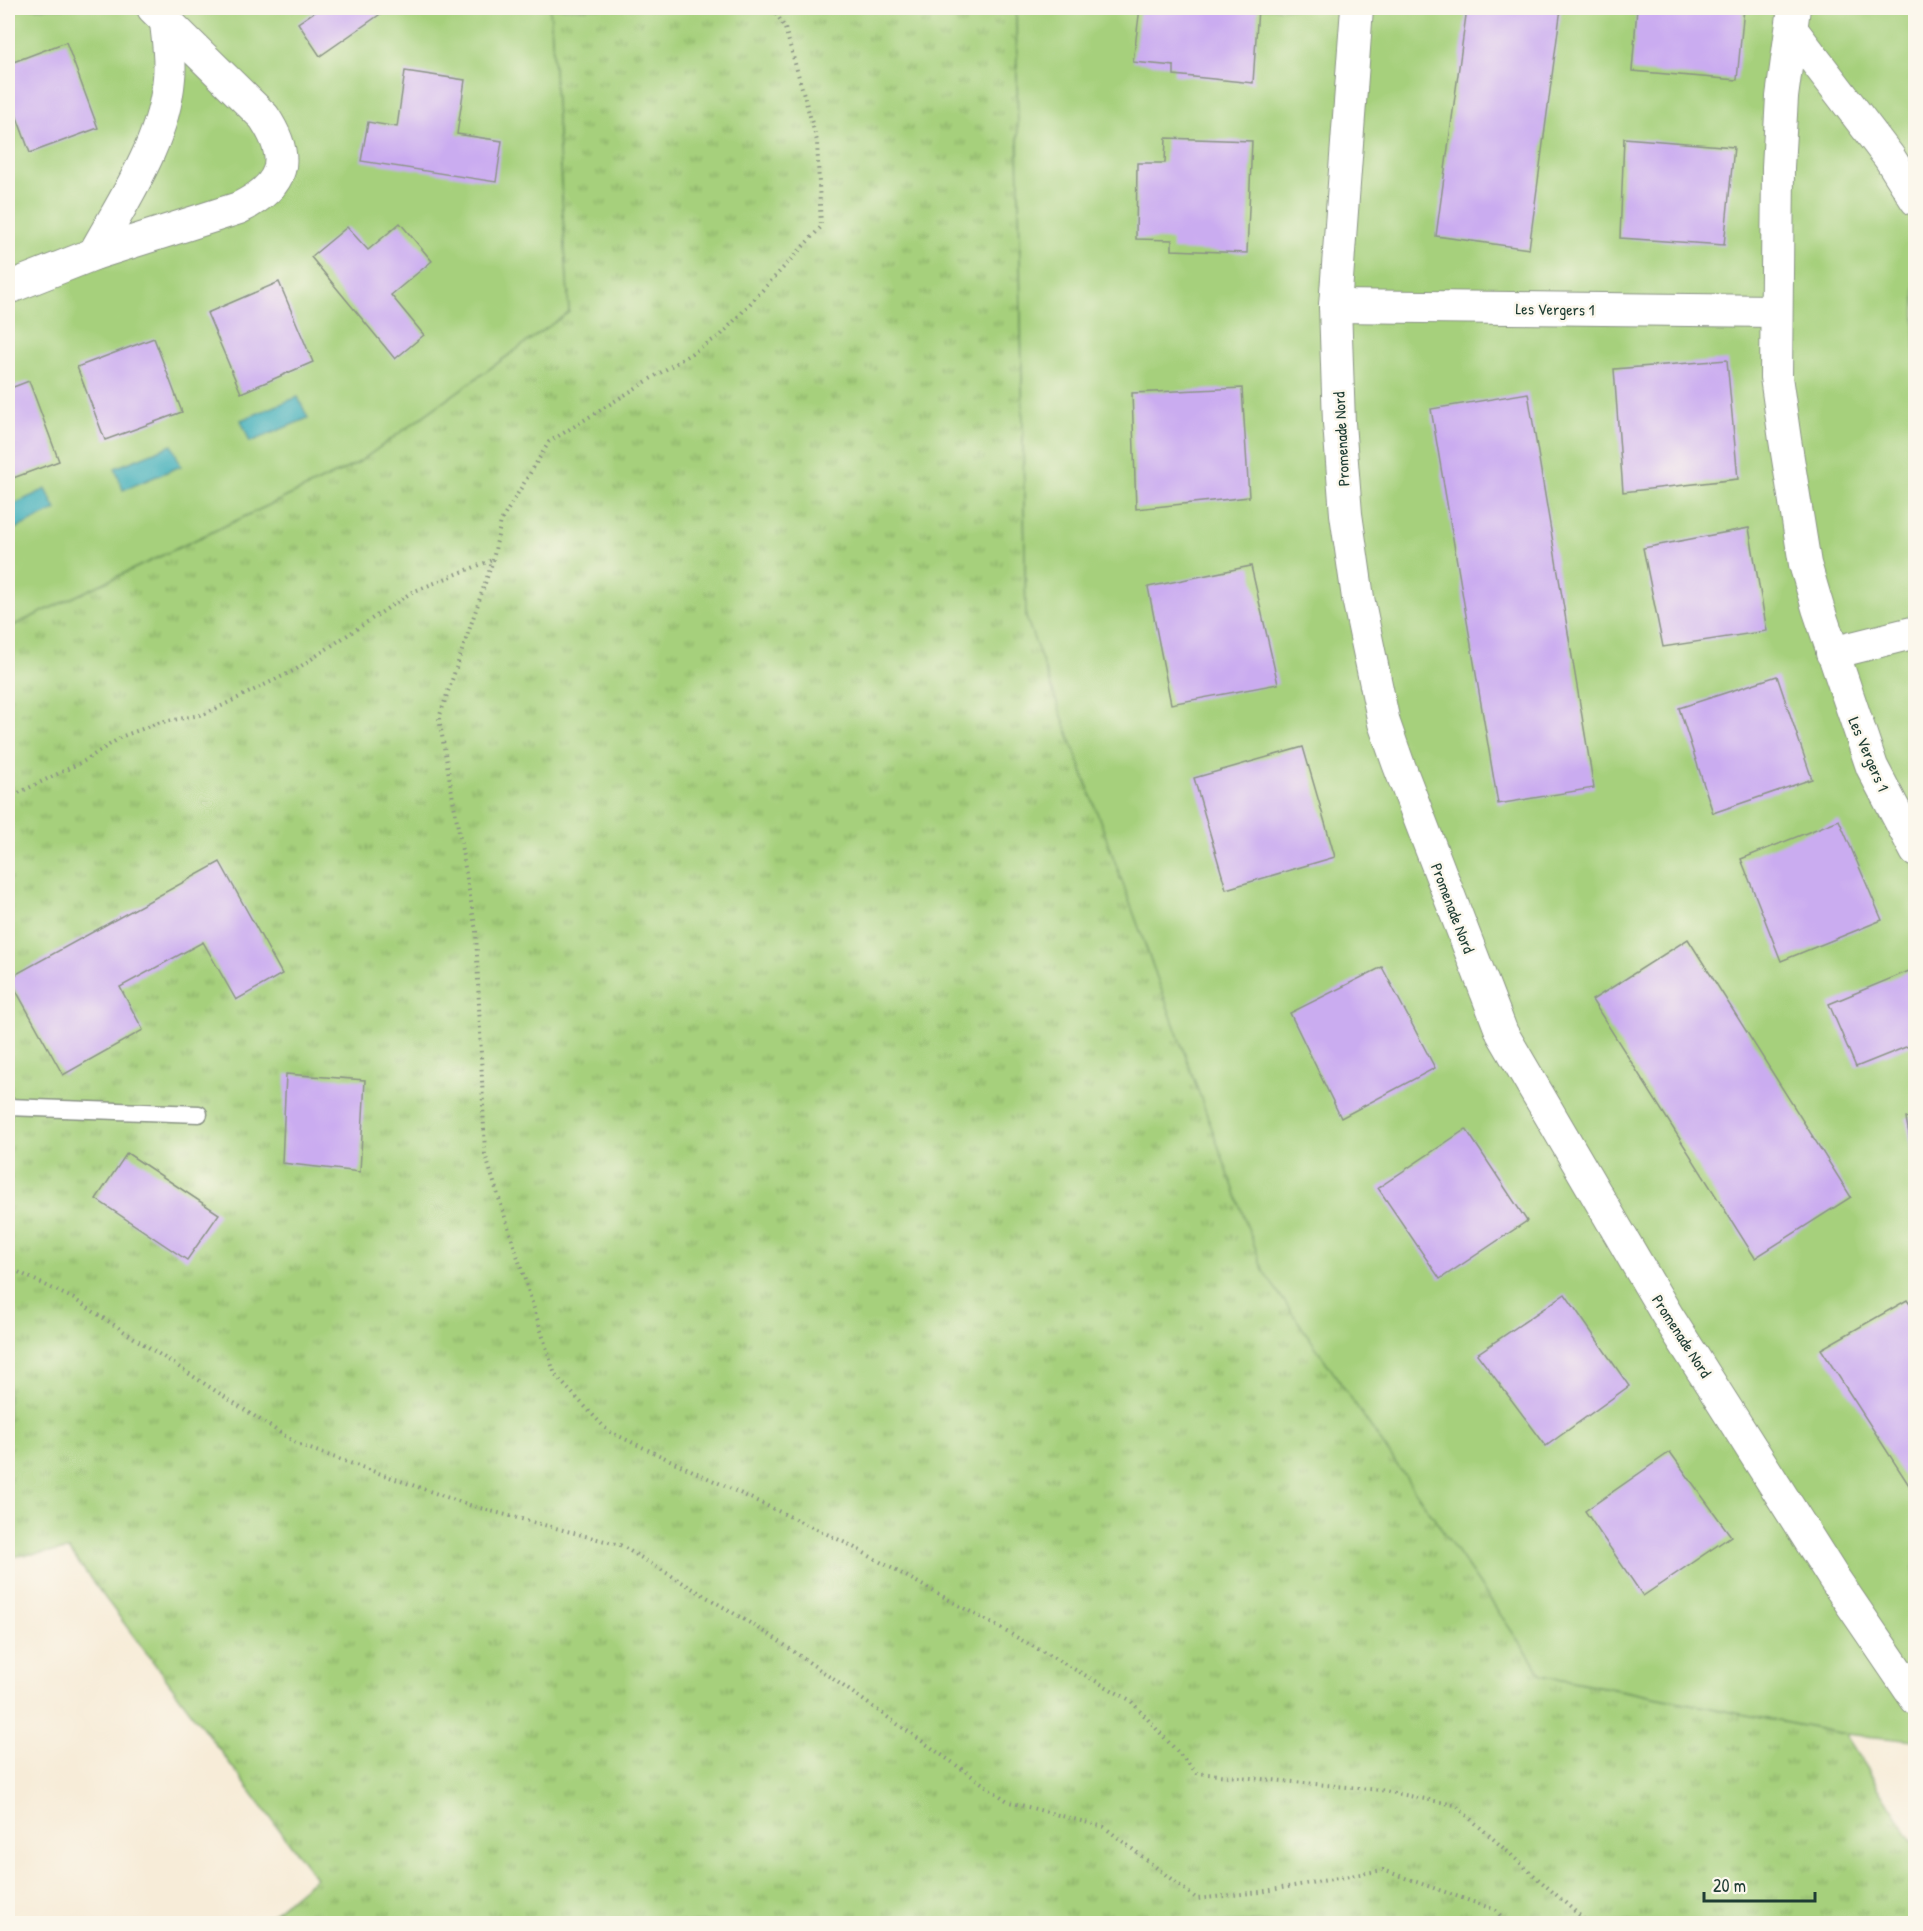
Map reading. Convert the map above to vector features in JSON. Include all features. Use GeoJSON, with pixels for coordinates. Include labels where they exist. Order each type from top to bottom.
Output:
{"type":"FeatureCollection","features":[{"type":"Feature","properties":{"kind":"street","name":"Promenade Nord"},"geometry":{"type":"LineString","coordinates":[[1357,8],[1335,306],[1346,514],[1358,598],[1384,723],[1502,1033],[1667,1315],[1833,1577],[1916,1699]]}},
{"type":"Feature","properties":{"kind":"street"},"geometry":{"type":"LineString","coordinates":[[8,288],[94,254],[239,207],[259,197],[278,170],[282,154],[280,146],[264,117],[232,83],[160,15]]}},
{"type":"Feature","properties":{"kind":"street"},"geometry":{"type":"LineString","coordinates":[[94,254],[139,172],[161,120],[170,64],[160,15]]}},
{"type":"Feature","properties":{"kind":"street","name":"Les Vergers 1"},"geometry":{"type":"LineString","coordinates":[[1793,19],[1889,157],[1916,200]]}},
{"type":"Feature","properties":{"kind":"street","name":"Les Vergers 1"},"geometry":{"type":"LineString","coordinates":[[1793,19],[1782,98],[1776,311],[1776,377],[1785,440],[1805,564],[1832,653],[1872,767],[1916,851]]}},
{"type":"Feature","properties":{"kind":"street","name":"Les Vergers 1"},"geometry":{"type":"LineString","coordinates":[[1335,306],[1776,311]]}},
{"type":"Feature","properties":{"kind":"street"},"geometry":{"type":"LineString","coordinates":[[1832,653],[1916,632]]}},
{"type":"Feature","properties":{"kind":"lane"},"geometry":{"type":"LineString","coordinates":[[8,1107],[200,1114]]}},
{"type":"Feature","properties":{"kind":"path"},"geometry":{"type":"LineString","coordinates":[[773,8],[785,28],[817,141],[821,227],[721,335],[549,442],[501,521],[493,560],[439,718],[476,931],[485,1154],[555,1375],[608,1431],[848,1544],[1130,1700],[1197,1773],[1380,1790],[1455,1805],[1589,1923]]}},
{"type":"Feature","properties":{"kind":"path"},"geometry":{"type":"LineString","coordinates":[[8,798],[84,761],[123,735],[158,723],[205,714],[295,670],[412,592],[493,560]]}},
{"type":"Feature","properties":{"kind":"path"},"geometry":{"type":"LineString","coordinates":[[8,1267],[74,1299],[299,1444],[472,1506],[620,1545],[770,1635],[1009,1802],[1104,1827],[1197,1899],[1260,1892],[1383,1870],[1496,1910],[1507,1923]]}},
{"type":"Feature","properties":{"kind":"green space"},"geometry":{"type":"Polygon","coordinates":[[[8,8],[550,8],[569,312],[356,464],[8,628],[8,8]]]}},
{"type":"Feature","properties":{"kind":"green space"},"geometry":{"type":"Polygon","coordinates":[[[550,8],[1016,8],[1026,617],[1542,1675],[1845,1734],[1915,1845],[1915,1923],[261,1923],[316,1878],[69,1550],[8,1557],[8,628],[356,464],[569,312],[550,8]]]}},
{"type":"Feature","properties":{"kind":"green space"},"geometry":{"type":"Polygon","coordinates":[[[1016,8],[1915,8],[1915,1741],[1845,1734],[1542,1675],[1264,1272],[1026,617],[1016,8]]]}},
{"type":"Feature","properties":{"kind":"water"},"geometry":{"type":"Polygon","coordinates":[[[298,397],[308,418],[250,442],[241,420],[298,397]]]}},
{"type":"Feature","properties":{"kind":"water"},"geometry":{"type":"Polygon","coordinates":[[[172,445],[181,466],[123,490],[115,468],[172,445]]]}},
{"type":"Feature","properties":{"kind":"water"},"geometry":{"type":"Polygon","coordinates":[[[46,489],[56,510],[8,532],[8,507],[46,489]]]}},
{"type":"Feature","properties":{"kind":"building"},"geometry":{"type":"Polygon","coordinates":[[[311,8],[389,8],[320,56],[298,23],[314,12],[311,8]]]}},
{"type":"Feature","properties":{"kind":"building"},"geometry":{"type":"Polygon","coordinates":[[[1140,8],[1258,8],[1253,83],[1174,75],[1174,66],[1133,62],[1140,8]]]}},
{"type":"Feature","properties":{"kind":"building"},"geometry":{"type":"Polygon","coordinates":[[[1467,8],[1561,8],[1529,249],[1436,236],[1467,8]]]}},
{"type":"Feature","properties":{"kind":"building"},"geometry":{"type":"Polygon","coordinates":[[[1637,8],[1744,8],[1737,80],[1632,71],[1637,8]]]}},
{"type":"Feature","properties":{"kind":"building"},"geometry":{"type":"Polygon","coordinates":[[[66,42],[98,128],[30,153],[8,93],[8,64],[66,42]]]}},
{"type":"Feature","properties":{"kind":"building"},"geometry":{"type":"Polygon","coordinates":[[[405,71],[465,80],[457,134],[502,141],[496,182],[361,161],[368,122],[397,127],[405,71]]]}},
{"type":"Feature","properties":{"kind":"building"},"geometry":{"type":"Polygon","coordinates":[[[1166,138],[1252,141],[1247,253],[1172,250],[1172,240],[1136,239],[1137,163],[1165,163],[1166,138]]]}},
{"type":"Feature","properties":{"kind":"building"},"geometry":{"type":"Polygon","coordinates":[[[1624,138],[1734,147],[1724,245],[1620,238],[1624,138]]]}},
{"type":"Feature","properties":{"kind":"building"},"geometry":{"type":"Polygon","coordinates":[[[400,223],[432,261],[391,295],[424,335],[395,359],[311,257],[347,227],[368,250],[400,223]]]}},
{"type":"Feature","properties":{"kind":"building"},"geometry":{"type":"Polygon","coordinates":[[[279,282],[313,362],[241,393],[207,313],[279,282]]]}},
{"type":"Feature","properties":{"kind":"building"},"geometry":{"type":"Polygon","coordinates":[[[154,338],[182,412],[105,440],[77,367],[154,338]]]}},
{"type":"Feature","properties":{"kind":"building"},"geometry":{"type":"Polygon","coordinates":[[[1727,360],[1738,479],[1623,492],[1614,369],[1727,360]]]}},
{"type":"Feature","properties":{"kind":"building"},"geometry":{"type":"Polygon","coordinates":[[[29,381],[59,461],[8,480],[8,389],[29,381]]]}},
{"type":"Feature","properties":{"kind":"building"},"geometry":{"type":"Polygon","coordinates":[[[1242,388],[1249,497],[1136,509],[1132,393],[1242,388]]]}},
{"type":"Feature","properties":{"kind":"building"},"geometry":{"type":"Polygon","coordinates":[[[1528,393],[1594,788],[1498,804],[1431,409],[1528,393]]]}},
{"type":"Feature","properties":{"kind":"building"},"geometry":{"type":"Polygon","coordinates":[[[1749,528],[1767,631],[1663,647],[1643,548],[1749,528]]]}},
{"type":"Feature","properties":{"kind":"building"},"geometry":{"type":"Polygon","coordinates":[[[1251,566],[1278,684],[1171,704],[1148,587],[1251,566]]]}},
{"type":"Feature","properties":{"kind":"building"},"geometry":{"type":"Polygon","coordinates":[[[1777,676],[1812,779],[1713,813],[1679,708],[1777,676]]]}},
{"type":"Feature","properties":{"kind":"building"},"geometry":{"type":"Polygon","coordinates":[[[1303,747],[1335,857],[1226,889],[1194,778],[1303,747]]]}},
{"type":"Feature","properties":{"kind":"building"},"geometry":{"type":"Polygon","coordinates":[[[1839,820],[1882,920],[1781,961],[1741,859],[1839,820]]]}},
{"type":"Feature","properties":{"kind":"building"},"geometry":{"type":"Polygon","coordinates":[[[220,862],[282,974],[236,1000],[203,942],[120,987],[143,1030],[63,1075],[9,978],[220,862]]]}},
{"type":"Feature","properties":{"kind":"building"},"geometry":{"type":"Polygon","coordinates":[[[1688,939],[1851,1197],[1755,1258],[1592,1000],[1688,939]]]}},
{"type":"Feature","properties":{"kind":"building"},"geometry":{"type":"Polygon","coordinates":[[[1382,967],[1435,1068],[1341,1118],[1290,1013],[1382,967]]]}},
{"type":"Feature","properties":{"kind":"building"},"geometry":{"type":"Polygon","coordinates":[[[1916,968],[1916,1043],[1856,1067],[1829,1004],[1916,968]]]}},
{"type":"Feature","properties":{"kind":"building"},"geometry":{"type":"Polygon","coordinates":[[[286,1074],[365,1080],[360,1172],[282,1163],[286,1074]]]}},
{"type":"Feature","properties":{"kind":"building"},"geometry":{"type":"Polygon","coordinates":[[[1916,1116],[1916,1160],[1914,1160],[1906,1118],[1916,1116]]]}},
{"type":"Feature","properties":{"kind":"building"},"geometry":{"type":"Polygon","coordinates":[[[1466,1129],[1527,1221],[1440,1279],[1378,1188],[1466,1129]]]}},
{"type":"Feature","properties":{"kind":"building"},"geometry":{"type":"Polygon","coordinates":[[[127,1153],[219,1214],[187,1260],[96,1199],[127,1153]]]}},
{"type":"Feature","properties":{"kind":"building"},"geometry":{"type":"Polygon","coordinates":[[[1565,1294],[1629,1386],[1546,1446],[1477,1354],[1565,1294]]]}},
{"type":"Feature","properties":{"kind":"building"},"geometry":{"type":"Polygon","coordinates":[[[1907,1300],[1916,1313],[1916,1496],[1821,1349],[1907,1300]]]}},
{"type":"Feature","properties":{"kind":"building"},"geometry":{"type":"Polygon","coordinates":[[[1670,1452],[1731,1536],[1643,1596],[1585,1511],[1670,1452]]]}}]}
